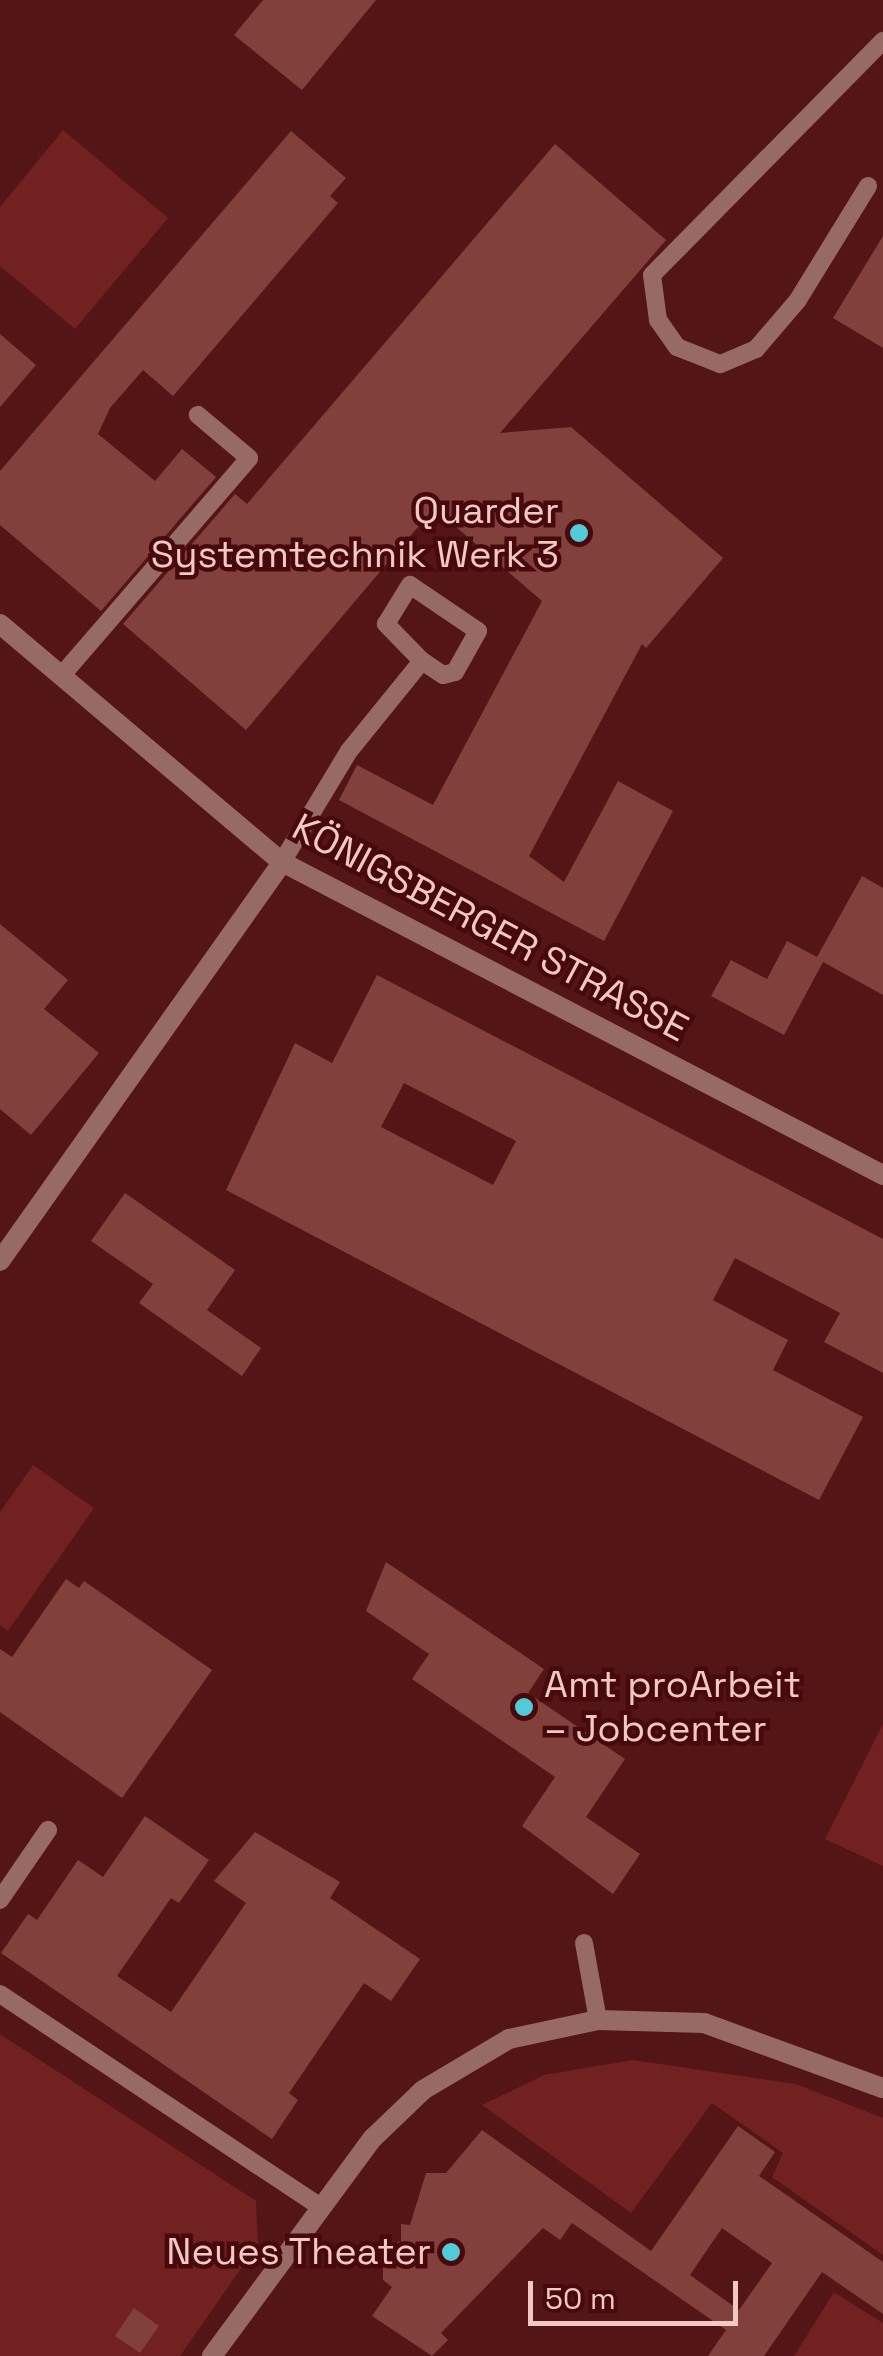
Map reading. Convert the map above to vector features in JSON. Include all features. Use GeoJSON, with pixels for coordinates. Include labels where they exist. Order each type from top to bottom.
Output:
{"type":"FeatureCollection","features":[{"type":"Feature","properties":{"kind":"street","name":"KÖNIGSBERGER STRASSE"},"geometry":{"type":"LineString","coordinates":[[0,624],[282,862],[883,1175]]}},
{"type":"Feature","properties":{"kind":"street"},"geometry":{"type":"LineString","coordinates":[[0,1261],[282,862]]}},
{"type":"Feature","properties":{"kind":"street"},"geometry":{"type":"LineString","coordinates":[[212,2356],[317,2206],[373,2138],[464,2060],[509,2039],[598,2020],[704,2023],[883,2088]]}},
{"type":"Feature","properties":{"kind":"lane"},"geometry":{"type":"LineString","coordinates":[[868,186],[798,300],[756,349],[720,364],[677,347],[658,320],[652,276],[883,42]]}},
{"type":"Feature","properties":{"kind":"lane"},"geometry":{"type":"LineString","coordinates":[[62,675],[249,458],[198,415]]}},
{"type":"Feature","properties":{"kind":"lane"},"geometry":{"type":"LineString","coordinates":[[410,584],[478,631],[455,672],[443,674],[422,661],[386,624],[410,584]]}},
{"type":"Feature","properties":{"kind":"lane"},"geometry":{"type":"LineString","coordinates":[[282,862],[349,752],[422,661]]}},
{"type":"Feature","properties":{"kind":"lane"},"geometry":{"type":"LineString","coordinates":[[0,1900],[48,1830]]}},
{"type":"Feature","properties":{"kind":"lane"},"geometry":{"type":"LineString","coordinates":[[584,1942],[598,2020]]}},
{"type":"Feature","properties":{"kind":"lane"},"geometry":{"type":"LineString","coordinates":[[0,1994],[317,2206]]}},
{"type":"Feature","properties":{"kind":"shaded area"},"geometry":{"type":"Polygon","coordinates":[[[63,130],[168,218],[75,329],[0,266],[0,207],[63,130]]]}},
{"type":"Feature","properties":{"kind":"shaded area"},"geometry":{"type":"Polygon","coordinates":[[[33,1465],[94,1508],[8,1631],[0,1625],[0,1512],[33,1465]]]}},
{"type":"Feature","properties":{"kind":"shaded area"},"geometry":{"type":"Polygon","coordinates":[[[883,1724],[883,1866],[825,1839],[883,1724]]]}},
{"type":"Feature","properties":{"kind":"shaded area"},"geometry":{"type":"Polygon","coordinates":[[[0,2034],[256,2201],[258,2244],[180,2356],[0,2356],[0,2034]]]}},
{"type":"Feature","properties":{"kind":"shaded area"},"geometry":{"type":"Polygon","coordinates":[[[633,2060],[796,2084],[883,2118],[883,2255],[772,2177],[783,2153],[712,2103],[631,2213],[482,2105],[544,2075],[633,2060]]]}},
{"type":"Feature","properties":{"kind":"shaded area"},"geometry":{"type":"Polygon","coordinates":[[[834,2292],[883,2323],[883,2356],[794,2356],[834,2292]]]}},
{"type":"Feature","properties":{"kind":"building"},"geometry":{"type":"Polygon","coordinates":[[[263,0],[376,0],[302,90],[234,35],[263,0]]]}},
{"type":"Feature","properties":{"kind":"building"},"geometry":{"type":"Polygon","coordinates":[[[291,131],[346,178],[330,196],[338,203],[173,396],[143,370],[110,408],[98,434],[155,481],[182,449],[216,477],[101,611],[0,525],[0,471],[291,131]]]}},
{"type":"Feature","properties":{"kind":"building","name":"Quarder Systemtechnik Werk 3"},"geometry":{"type":"Polygon","coordinates":[[[555,144],[666,240],[500,433],[571,427],[723,558],[646,648],[642,644],[529,856],[564,882],[618,781],[673,811],[604,941],[339,800],[357,765],[433,805],[542,601],[434,508],[246,730],[123,624],[235,494],[247,504],[555,144]]]}},
{"type":"Feature","properties":{"kind":"building"},"geometry":{"type":"Polygon","coordinates":[[[883,236],[883,348],[833,318],[883,236]]]}},
{"type":"Feature","properties":{"kind":"building"},"geometry":{"type":"Polygon","coordinates":[[[0,334],[36,365],[0,407],[0,334]]]}},
{"type":"Feature","properties":{"kind":"building"},"geometry":{"type":"Polygon","coordinates":[[[862,876],[883,888],[883,995],[823,962],[784,1035],[711,996],[731,960],[767,979],[787,941],[817,957],[862,876]]]}},
{"type":"Feature","properties":{"kind":"building"},"geometry":{"type":"Polygon","coordinates":[[[0,924],[68,980],[44,1009],[99,1053],[31,1135],[0,1109],[0,924]]]}},
{"type":"Feature","properties":{"kind":"building"},"geometry":{"type":"Polygon","coordinates":[[[377,975],[883,1239],[883,1373],[824,1342],[840,1313],[735,1258],[713,1300],[788,1340],[773,1370],[863,1417],[819,1500],[226,1190],[295,1043],[332,1063],[377,975]],[[404,1083],[381,1127],[493,1185],[516,1141],[404,1083]]]}},
{"type":"Feature","properties":{"kind":"building"},"geometry":{"type":"Polygon","coordinates":[[[125,1193],[235,1270],[207,1310],[261,1348],[242,1376],[139,1303],[153,1284],[91,1241],[125,1193]]]}},
{"type":"Feature","properties":{"kind":"building"},"geometry":{"type":"Polygon","coordinates":[[[386,1562],[544,1669],[528,1693],[625,1759],[586,1817],[640,1854],[613,1894],[522,1826],[555,1777],[412,1679],[429,1654],[366,1611],[386,1562]]]}},
{"type":"Feature","properties":{"kind":"building"},"geometry":{"type":"Polygon","coordinates":[[[66,1579],[79,1588],[84,1581],[212,1670],[122,1798],[0,1712],[0,1649],[12,1657],[66,1579]]]}},
{"type":"Feature","properties":{"kind":"building"},"geometry":{"type":"Polygon","coordinates":[[[145,1816],[209,1860],[179,1903],[171,1898],[117,1976],[171,2012],[246,1903],[214,1881],[255,1832],[340,1882],[330,1898],[420,1959],[391,2001],[364,1983],[289,2093],[298,2100],[272,2139],[1,1953],[28,1914],[37,1920],[78,1860],[103,1877],[145,1816]]]}},
{"type":"Feature","properties":{"kind":"building"},"geometry":{"type":"Polygon","coordinates":[[[738,2126],[775,2152],[759,2176],[883,2262],[883,2314],[822,2272],[764,2356],[708,2356],[726,2330],[572,2223],[560,2240],[543,2228],[441,2333],[448,2340],[432,2356],[372,2316],[392,2287],[383,2280],[383,2258],[392,2259],[392,2241],[401,2242],[401,2224],[410,2225],[426,2173],[446,2173],[482,2130],[651,2251],[738,2126]],[[722,2228],[690,2275],[739,2310],[772,2263],[722,2228]]]}},
{"type":"Feature","properties":{"kind":"building"},"geometry":{"type":"Polygon","coordinates":[[[134,2308],[159,2326],[140,2353],[115,2336],[134,2308]]]}},
{"type":"Feature","properties":{"kind":"place","name":"Quarder Systemtechnik Werk 3"},"geometry":{"type":"Point","coordinates":[579,533]}},
{"type":"Feature","properties":{"kind":"place","name":"Amt proArbeit – Jobcenter"},"geometry":{"type":"Point","coordinates":[524,1707]}},
{"type":"Feature","properties":{"kind":"place","name":"Neues Theater"},"geometry":{"type":"Point","coordinates":[451,2252]}}]}
